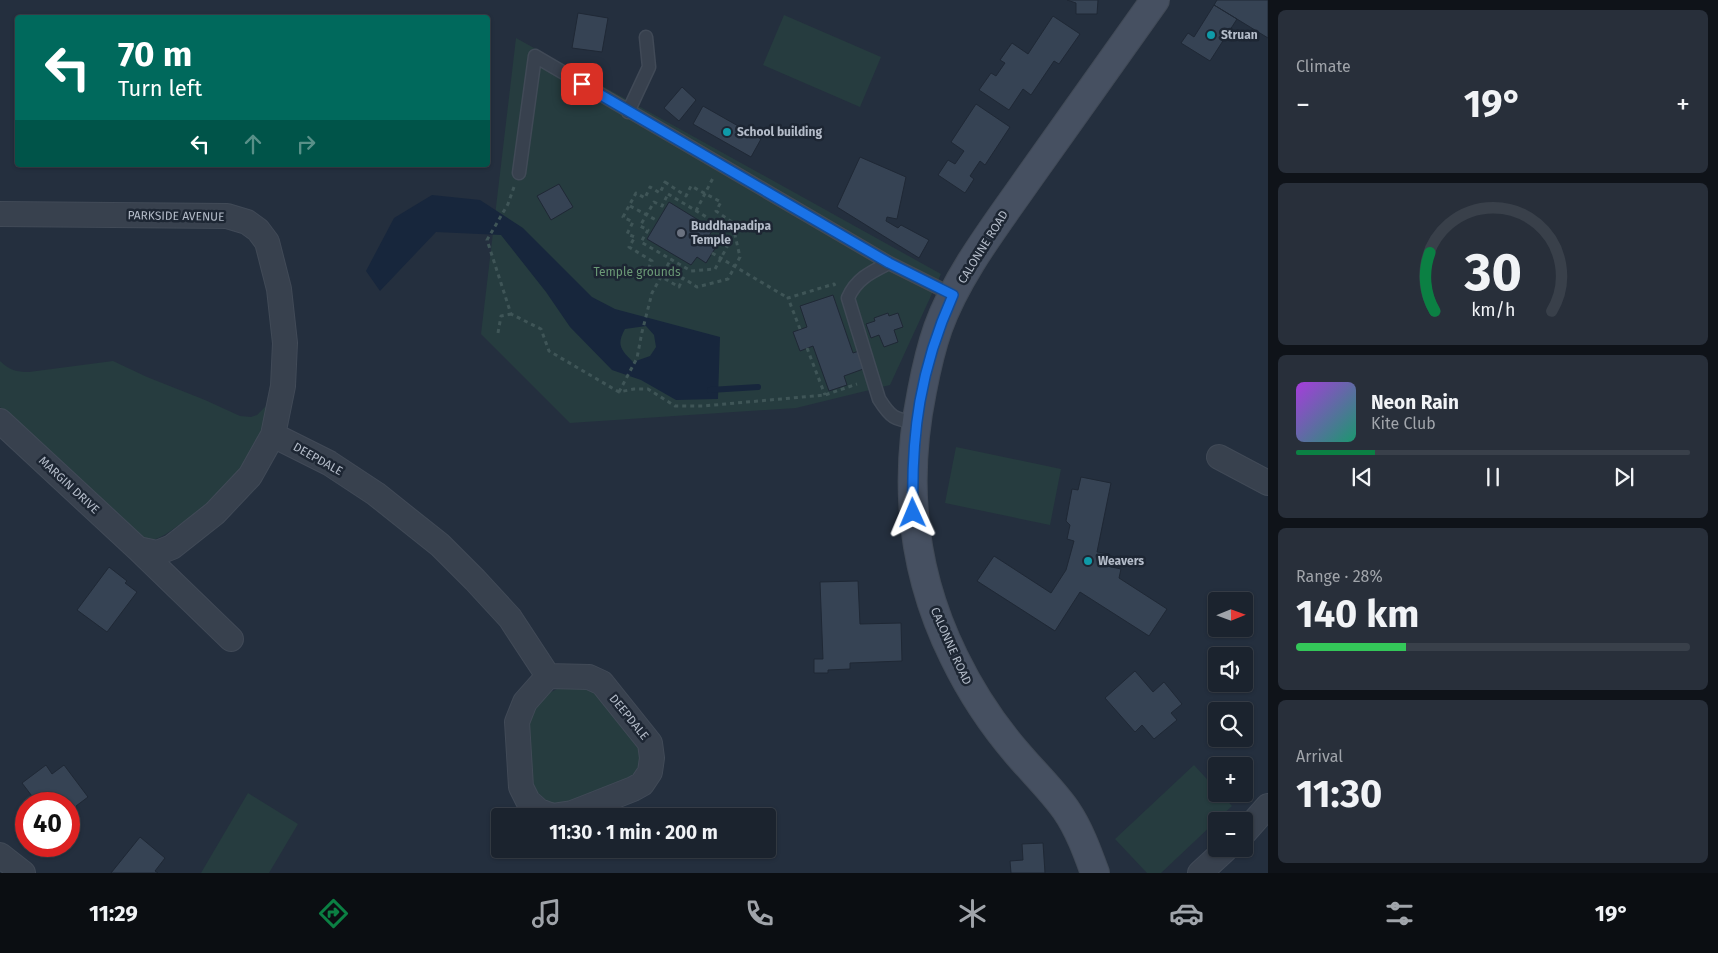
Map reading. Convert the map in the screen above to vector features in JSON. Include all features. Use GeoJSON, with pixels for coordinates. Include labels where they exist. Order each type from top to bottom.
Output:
{"type":"FeatureCollection","features":[{"type":"Feature","properties":{"kind":"street","name":"CALONNE ROAD"},"geometry":{"type":"LineString","coordinates":[[1095,873],[1079,834],[1065,809],[990,719],[970,688],[938,623],[927,590],[916,536],[913,513],[912,471],[916,423],[926,372],[936,337],[953,295],[993,228],[1155,0]]}},
{"type":"Feature","properties":{"kind":"street","name":"PARKSIDE AVENUE"},"geometry":{"type":"LineString","coordinates":[[0,214],[227,216],[247,222],[258,230],[267,242],[279,289],[285,343],[283,386],[273,435]]}},
{"type":"Feature","properties":{"kind":"street","name":"MARGIN DRIVE"},"geometry":{"type":"LineString","coordinates":[[0,421],[138,549],[231,639]]}},
{"type":"Feature","properties":{"kind":"street"},"geometry":{"type":"LineString","coordinates":[[138,549],[157,553],[172,547],[215,513],[250,476],[273,435]]}},
{"type":"Feature","properties":{"kind":"street","name":"DEEPDALE"},"geometry":{"type":"LineString","coordinates":[[273,435],[329,463],[376,494],[440,545],[510,618],[548,676]]}},
{"type":"Feature","properties":{"kind":"street"},"geometry":{"type":"LineString","coordinates":[[1219,457],[1268,483]]}},
{"type":"Feature","properties":{"kind":"street","name":"DEEPDALE"},"geometry":{"type":"LineString","coordinates":[[548,676],[589,677],[602,683],[650,743],[652,758],[650,772],[642,784],[572,813],[552,816],[538,811],[528,800],[521,787],[517,722],[525,702],[548,676]]}},
{"type":"Feature","properties":{"kind":"street"},"geometry":{"type":"LineString","coordinates":[[1253,823],[1268,806]]}},
{"type":"Feature","properties":{"kind":"street"},"geometry":{"type":"LineString","coordinates":[[0,855],[23,873]]}},
{"type":"Feature","properties":{"kind":"street"},"geometry":{"type":"LineString","coordinates":[[1200,873],[1217,857]]}},
{"type":"Feature","properties":{"kind":"lane"},"geometry":{"type":"LineString","coordinates":[[628,112],[648,66],[646,37]]}},
{"type":"Feature","properties":{"kind":"lane"},"geometry":{"type":"LineString","coordinates":[[520,173],[535,56],[889,263],[953,295]]}},
{"type":"Feature","properties":{"kind":"lane"},"geometry":{"type":"LineString","coordinates":[[889,263],[866,275],[853,287],[848,298],[879,399],[888,413],[898,420],[916,423]]}},
{"type":"Feature","properties":{"kind":"path"},"geometry":{"type":"LineString","coordinates":[[665,182],[686,196],[691,186],[706,194],[721,202],[716,211],[732,222],[740,258],[728,279],[697,287],[683,278],[679,287],[648,270],[652,261],[629,248],[635,237],[627,234],[633,222],[623,217],[636,193],[645,198],[650,187],[660,193],[665,182]]}},
{"type":"Feature","properties":{"kind":"path"},"geometry":{"type":"LineString","coordinates":[[668,194],[718,224],[727,247],[722,259],[715,269],[691,271],[641,242],[648,230],[640,226],[647,215],[654,202],[662,206],[668,194]]}},
{"type":"Feature","properties":{"kind":"path"},"geometry":{"type":"LineString","coordinates":[[696,211],[706,194]]}},
{"type":"Feature","properties":{"kind":"path"},"geometry":{"type":"LineString","coordinates":[[508,204],[487,240],[511,314]]}},
{"type":"Feature","properties":{"kind":"path"},"geometry":{"type":"LineString","coordinates":[[630,206],[658,221]]}},
{"type":"Feature","properties":{"kind":"path"},"geometry":{"type":"LineString","coordinates":[[712,252],[788,298],[800,329]]}},
{"type":"Feature","properties":{"kind":"path"},"geometry":{"type":"LineString","coordinates":[[619,392],[637,358],[652,293],[671,259]]}},
{"type":"Feature","properties":{"kind":"path"},"geometry":{"type":"LineString","coordinates":[[788,298],[834,284],[848,298]]}},
{"type":"Feature","properties":{"kind":"path"},"geometry":{"type":"LineString","coordinates":[[498,333],[501,316],[511,314],[541,329],[549,350],[619,392],[648,389],[675,406],[703,406],[825,395],[872,378]]}},
{"type":"Feature","properties":{"kind":"path"},"geometry":{"type":"LineString","coordinates":[[808,348],[825,395]]}},
{"type":"Feature","properties":{"kind":"green space"},"geometry":{"type":"Polygon","coordinates":[[[784,15],[881,57],[860,107],[763,65],[784,15]]]}},
{"type":"Feature","properties":{"kind":"green space","name":"Temple grounds"},"geometry":{"type":"Polygon","coordinates":[[[516,38],[941,274],[890,385],[796,408],[570,423],[481,334],[516,38]]]}},
{"type":"Feature","properties":{"kind":"green space"},"geometry":{"type":"Polygon","coordinates":[[[0,361],[13,370],[29,372],[113,361],[240,416],[251,417],[257,415],[271,401],[258,439],[248,457],[223,489],[193,516],[168,533],[155,539],[146,540],[139,538],[126,527],[0,407],[0,361]]]}},
{"type":"Feature","properties":{"kind":"green space"},"geometry":{"type":"Polygon","coordinates":[[[956,447],[1061,469],[1050,525],[945,503],[956,447]]]}},
{"type":"Feature","properties":{"kind":"green space"},"geometry":{"type":"Polygon","coordinates":[[[570,687],[598,690],[643,746],[642,762],[633,780],[559,805],[540,797],[531,780],[528,725],[534,707],[543,696],[557,689],[570,687]]]}},
{"type":"Feature","properties":{"kind":"green space"},"geometry":{"type":"Polygon","coordinates":[[[1194,765],[1208,780],[1208,802],[1228,802],[1232,806],[1226,812],[1208,812],[1208,829],[1161,873],[1147,873],[1115,839],[1194,765]]]}},
{"type":"Feature","properties":{"kind":"green space"},"geometry":{"type":"Polygon","coordinates":[[[248,793],[298,824],[269,873],[201,873],[248,793]]]}},
{"type":"Feature","properties":{"kind":"water"},"geometry":{"type":"Polygon","coordinates":[[[432,195],[480,200],[523,228],[592,297],[615,309],[720,337],[718,399],[676,400],[641,380],[612,370],[570,327],[546,292],[501,235],[436,232],[380,291],[366,271],[394,218],[432,195]],[[646,326],[625,329],[620,343],[621,347],[633,362],[650,356],[656,347],[654,335],[646,326]]]}},
{"type":"Feature","properties":{"kind":"building"},"geometry":{"type":"Polygon","coordinates":[[[1067,0],[1098,0],[1097,14],[1076,14],[1076,3],[1067,0]]]}},
{"type":"Feature","properties":{"kind":"building"},"geometry":{"type":"Polygon","coordinates":[[[1217,0],[1268,0],[1268,38],[1214,5],[1217,0]]]}},
{"type":"Feature","properties":{"kind":"building","name":"Struan"},"geometry":{"type":"Polygon","coordinates":[[[1214,5],[1237,19],[1210,61],[1181,43],[1188,33],[1194,37],[1214,5]]]}},
{"type":"Feature","properties":{"kind":"building"},"geometry":{"type":"Polygon","coordinates":[[[578,13],[608,18],[602,52],[572,48],[578,13]]]}},
{"type":"Feature","properties":{"kind":"building"},"geometry":{"type":"Polygon","coordinates":[[[1053,16],[1080,34],[1059,64],[1054,61],[1031,95],[1023,89],[1009,110],[979,90],[991,73],[996,76],[1005,63],[1000,60],[1012,43],[1028,54],[1053,16]]]}},
{"type":"Feature","properties":{"kind":"building"},"geometry":{"type":"Polygon","coordinates":[[[682,87],[696,100],[679,121],[664,108],[682,87]]]}},
{"type":"Feature","properties":{"kind":"building"},"geometry":{"type":"Polygon","coordinates":[[[976,104],[1010,127],[985,165],[980,161],[970,176],[974,179],[965,193],[938,175],[948,160],[955,164],[964,151],[951,142],[976,104]]]}},
{"type":"Feature","properties":{"kind":"building","name":"School building"},"geometry":{"type":"Polygon","coordinates":[[[703,106],[761,139],[751,157],[693,124],[703,106]]]}},
{"type":"Feature","properties":{"kind":"building"},"geometry":{"type":"Polygon","coordinates":[[[860,157],[906,177],[897,219],[887,217],[886,221],[898,228],[901,225],[929,240],[919,258],[837,207],[860,157]]]}},
{"type":"Feature","properties":{"kind":"building"},"geometry":{"type":"Polygon","coordinates":[[[559,184],[573,207],[551,220],[537,196],[559,184]]]}},
{"type":"Feature","properties":{"kind":"building","name":"Buddhapadipa Temple"},"geometry":{"type":"Polygon","coordinates":[[[669,202],[713,229],[709,236],[719,242],[706,263],[697,257],[691,265],[647,239],[669,202]]]}},
{"type":"Feature","properties":{"kind":"building"},"geometry":{"type":"Polygon","coordinates":[[[833,295],[853,353],[859,351],[866,368],[844,376],[847,385],[829,391],[813,346],[800,351],[793,332],[807,327],[800,306],[833,295]]]}},
{"type":"Feature","properties":{"kind":"building"},"geometry":{"type":"Polygon","coordinates":[[[888,313],[889,316],[898,313],[903,327],[894,330],[898,342],[884,347],[879,335],[871,338],[866,324],[875,321],[874,318],[888,313]]]}},
{"type":"Feature","properties":{"kind":"building","name":"Weavers"},"geometry":{"type":"Polygon","coordinates":[[[1081,477],[1111,483],[1097,552],[1109,554],[1107,566],[1121,569],[1119,578],[1167,609],[1149,636],[1080,592],[1055,631],[977,581],[994,556],[1051,593],[1066,570],[1074,541],[1067,539],[1070,525],[1066,521],[1072,489],[1078,490],[1081,477]]]}},
{"type":"Feature","properties":{"kind":"building"},"geometry":{"type":"Polygon","coordinates":[[[109,567],[127,581],[125,583],[137,592],[107,632],[77,610],[109,567]]]}},
{"type":"Feature","properties":{"kind":"building"},"geometry":{"type":"Polygon","coordinates":[[[858,581],[860,624],[901,623],[902,661],[850,663],[850,669],[828,670],[828,673],[814,673],[814,659],[823,659],[820,582],[858,581]]]}},
{"type":"Feature","properties":{"kind":"building"},"geometry":{"type":"Polygon","coordinates":[[[1135,671],[1153,692],[1164,682],[1182,704],[1171,713],[1177,720],[1154,739],[1142,725],[1135,732],[1105,698],[1135,671]]]}},
{"type":"Feature","properties":{"kind":"building"},"geometry":{"type":"Polygon","coordinates":[[[46,765],[52,774],[64,765],[88,797],[80,803],[80,792],[29,792],[22,783],[46,765]]]}},
{"type":"Feature","properties":{"kind":"building"},"geometry":{"type":"Polygon","coordinates":[[[140,837],[165,858],[155,871],[158,873],[111,873],[140,837]]]}},
{"type":"Feature","properties":{"kind":"building"},"geometry":{"type":"Polygon","coordinates":[[[1043,843],[1045,873],[1011,873],[1010,861],[1023,860],[1022,844],[1043,843]]]}},
{"type":"Feature","properties":{"kind":"waterway"},"geometry":{"type":"LineString","coordinates":[[710,390],[758,387]]}},
{"type":"Feature","properties":{"kind":"place","name":"Struan"},"geometry":{"type":"Point","coordinates":[1211,35]}},
{"type":"Feature","properties":{"kind":"place","name":"School building"},"geometry":{"type":"Point","coordinates":[727,132]}},
{"type":"Feature","properties":{"kind":"place","name":"Buddhapadipa Temple"},"geometry":{"type":"Point","coordinates":[681,233]}},
{"type":"Feature","properties":{"kind":"place","name":"Weavers"},"geometry":{"type":"Point","coordinates":[1088,561]}},
{"type":"Feature","properties":{"kind":"route"},"geometry":{"type":"LineString","coordinates":[[582,84],[889,263],[953,295],[938,328],[926,372],[916,423],[913,446],[913,513]]}}]}
